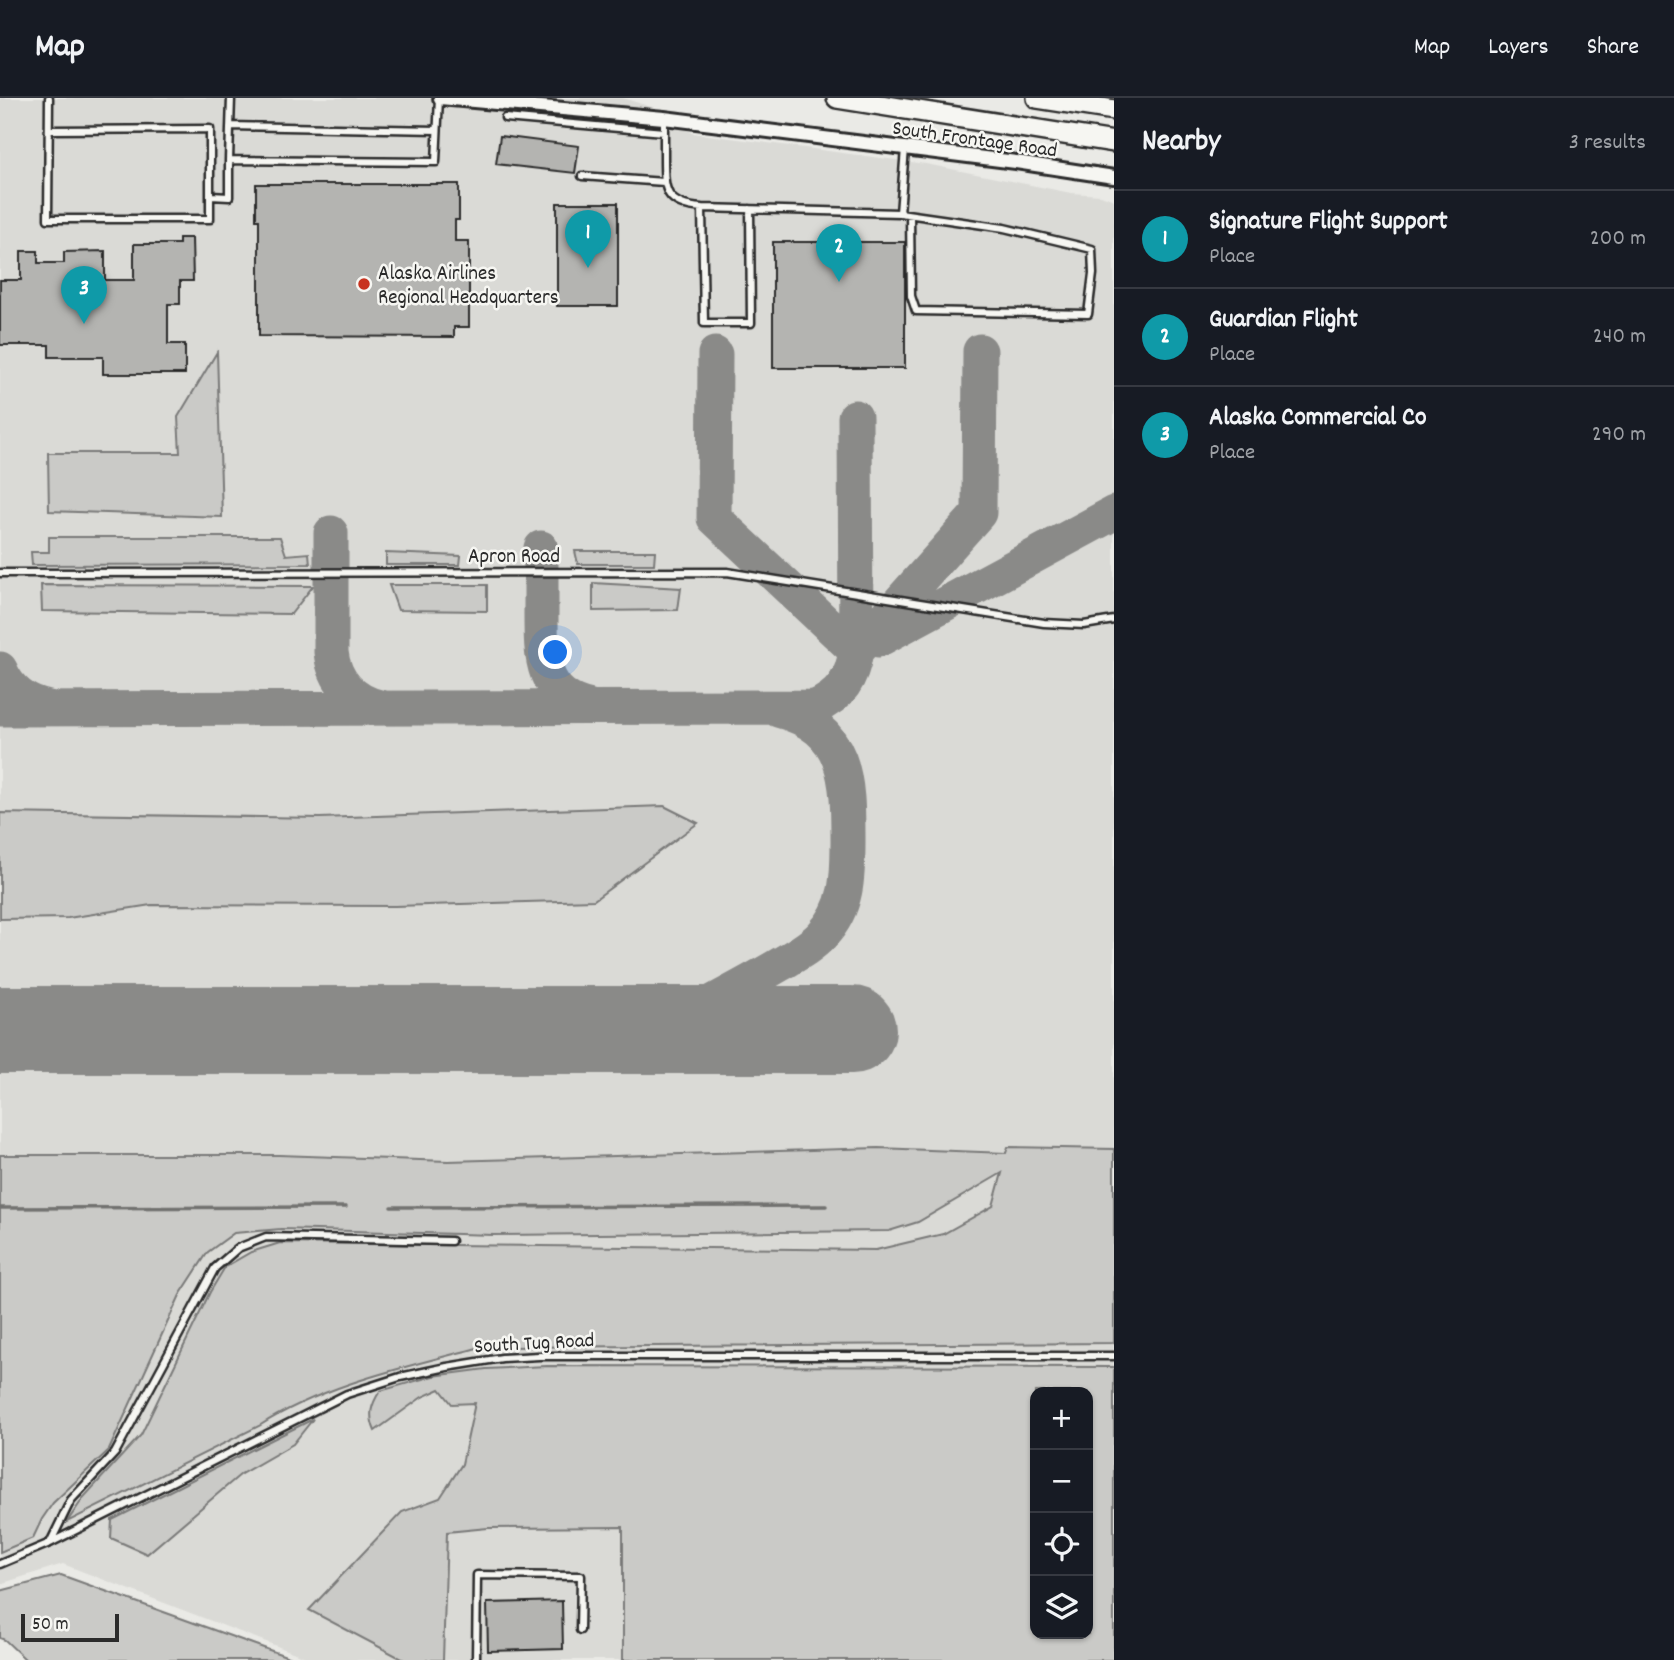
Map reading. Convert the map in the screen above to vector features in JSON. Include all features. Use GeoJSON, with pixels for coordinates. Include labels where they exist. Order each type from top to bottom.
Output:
{"type":"FeatureCollection","features":[{"type":"Feature","properties":{"kind":"main road"},"geometry":{"type":"LineString","coordinates":[[837,98],[1114,142]]}},
{"type":"Feature","properties":{"kind":"main road"},"geometry":{"type":"LineString","coordinates":[[1037,98],[1114,110]]}},
{"type":"Feature","properties":{"kind":"street","name":"South Frontage Road"},"geometry":{"type":"LineString","coordinates":[[439,98],[664,118],[1016,162],[1114,177]]}},
{"type":"Feature","properties":{"kind":"lane"},"geometry":{"type":"LineString","coordinates":[[49,98],[48,219],[211,219],[210,129],[49,130]]}},
{"type":"Feature","properties":{"kind":"lane"},"geometry":{"type":"LineString","coordinates":[[211,196],[229,197],[231,98]]}},
{"type":"Feature","properties":{"kind":"lane"},"geometry":{"type":"LineString","coordinates":[[229,160],[436,162],[439,98]]}},
{"type":"Feature","properties":{"kind":"lane"},"geometry":{"type":"LineString","coordinates":[[505,118],[664,132]]}},
{"type":"Feature","properties":{"kind":"lane"},"geometry":{"type":"LineString","coordinates":[[664,118],[664,182],[668,194],[676,201],[702,208],[900,213],[1004,228],[1092,249],[1093,274],[1087,314],[916,311],[911,296],[910,215]]}},
{"type":"Feature","properties":{"kind":"lane"},"geometry":{"type":"LineString","coordinates":[[230,126],[437,130]]}},
{"type":"Feature","properties":{"kind":"lane"},"geometry":{"type":"LineString","coordinates":[[900,213],[905,148]]}},
{"type":"Feature","properties":{"kind":"lane"},"geometry":{"type":"LineString","coordinates":[[582,176],[664,182]]}},
{"type":"Feature","properties":{"kind":"lane"},"geometry":{"type":"LineString","coordinates":[[702,208],[704,323],[751,323],[750,209]]}},
{"type":"Feature","properties":{"kind":"lane","name":"Apron Road"},"geometry":{"type":"LineString","coordinates":[[0,573],[727,572],[1025,621],[1076,625],[1114,620]]}},
{"type":"Feature","properties":{"kind":"lane"},"geometry":{"type":"LineString","coordinates":[[50,1543],[71,1500],[114,1454],[215,1268],[238,1248],[266,1237],[451,1241]]}},
{"type":"Feature","properties":{"kind":"lane","name":"South Tug Road"},"geometry":{"type":"LineString","coordinates":[[0,1564],[50,1543],[347,1394],[400,1377],[475,1362],[539,1356],[1114,1356]]}},
{"type":"Feature","properties":{"kind":"lane"},"geometry":{"type":"LineString","coordinates":[[476,1660],[477,1576],[581,1576],[580,1630]]}},
{"type":"Feature","properties":{"kind":"shaded area"},"geometry":{"type":"Polygon","coordinates":[[[0,98],[623,98],[654,108],[692,133],[926,164],[1071,193],[1101,195],[1114,200],[1114,1660],[313,1660],[63,1564],[0,1584],[0,98]]]}},
{"type":"Feature","properties":{"kind":"shaded area"},"geometry":{"type":"Polygon","coordinates":[[[217,352],[222,517],[49,511],[48,453],[180,453],[178,417],[217,352]]]}},
{"type":"Feature","properties":{"kind":"shaded area"},"geometry":{"type":"Polygon","coordinates":[[[49,537],[280,537],[286,555],[309,553],[310,564],[32,565],[31,552],[49,552],[49,537]]]}},
{"type":"Feature","properties":{"kind":"shaded area"},"geometry":{"type":"Polygon","coordinates":[[[575,551],[655,551],[654,564],[578,564],[575,551]]]}},
{"type":"Feature","properties":{"kind":"shaded area"},"geometry":{"type":"Polygon","coordinates":[[[386,553],[461,556],[460,565],[386,565],[386,553]]]}},
{"type":"Feature","properties":{"kind":"shaded area"},"geometry":{"type":"Polygon","coordinates":[[[593,583],[681,588],[678,610],[593,611],[593,583]]]}},
{"type":"Feature","properties":{"kind":"shaded area"},"geometry":{"type":"Polygon","coordinates":[[[41,585],[313,586],[291,614],[42,611],[41,585]]]}},
{"type":"Feature","properties":{"kind":"shaded area"},"geometry":{"type":"Polygon","coordinates":[[[389,585],[487,585],[487,611],[398,610],[389,585]]]}},
{"type":"Feature","properties":{"kind":"shaded area"},"geometry":{"type":"Polygon","coordinates":[[[664,806],[698,823],[594,900],[395,906],[151,905],[68,918],[0,919],[0,813],[320,818],[664,806]]]}},
{"type":"Feature","properties":{"kind":"shaded area"},"geometry":{"type":"Polygon","coordinates":[[[1008,1147],[1114,1149],[1114,1343],[481,1347],[367,1378],[311,1399],[67,1522],[84,1497],[141,1435],[210,1292],[225,1267],[251,1252],[280,1243],[876,1250],[943,1234],[993,1206],[1002,1173],[918,1222],[889,1231],[494,1235],[281,1229],[234,1233],[208,1252],[180,1295],[109,1450],[53,1503],[33,1538],[0,1552],[0,1155],[279,1155],[448,1161],[878,1148],[1006,1153],[1008,1147]]]}},
{"type":"Feature","properties":{"kind":"shaded area"},"geometry":{"type":"Polygon","coordinates":[[[547,1366],[1114,1367],[1114,1660],[623,1660],[623,1527],[488,1528],[447,1532],[443,1660],[404,1660],[309,1610],[402,1512],[440,1498],[462,1464],[475,1403],[452,1404],[440,1389],[422,1397],[375,1431],[372,1410],[380,1391],[433,1376],[486,1369],[547,1366]]]}},
{"type":"Feature","properties":{"kind":"shaded area"},"geometry":{"type":"Polygon","coordinates":[[[313,1419],[293,1444],[241,1474],[147,1554],[111,1538],[112,1520],[313,1419]]]}},
{"type":"Feature","properties":{"kind":"shaded area"},"geometry":{"type":"Polygon","coordinates":[[[61,1575],[297,1660],[26,1660],[0,1638],[0,1591],[61,1575]]]}},
{"type":"Feature","properties":{"kind":"building"},"geometry":{"type":"Polygon","coordinates":[[[500,136],[579,146],[575,173],[496,164],[500,136]]]}},
{"type":"Feature","properties":{"kind":"building","name":"Alaska Airlines Regional Headquarters"},"geometry":{"type":"Polygon","coordinates":[[[256,184],[459,184],[459,220],[455,220],[455,241],[469,241],[469,327],[454,327],[454,337],[259,336],[259,220],[256,220],[256,184]]]}},
{"type":"Feature","properties":{"kind":"building"},"geometry":{"type":"Polygon","coordinates":[[[557,203],[618,203],[618,306],[557,306],[557,203]]]}},
{"type":"Feature","properties":{"kind":"building"},"geometry":{"type":"Polygon","coordinates":[[[179,238],[192,238],[193,281],[180,281],[180,304],[168,304],[168,344],[185,344],[185,374],[103,374],[103,357],[49,357],[49,345],[0,345],[0,280],[21,280],[21,251],[38,251],[38,263],[64,263],[64,252],[105,251],[105,280],[134,280],[134,244],[179,244],[179,238]]]}},
{"type":"Feature","properties":{"kind":"building"},"geometry":{"type":"Polygon","coordinates":[[[773,242],[905,242],[905,368],[773,368],[773,242]]]}},
{"type":"Feature","properties":{"kind":"building"},"geometry":{"type":"Polygon","coordinates":[[[562,1601],[563,1649],[488,1651],[487,1603],[562,1601]]]}},
{"type":"Feature","properties":{"kind":"waterway"},"geometry":{"type":"LineString","coordinates":[[391,1207],[826,1206]]}},
{"type":"Feature","properties":{"kind":"waterway"},"geometry":{"type":"LineString","coordinates":[[0,1208],[346,1207]]}},
{"type":"Feature","properties":{"kind":"taxiway"},"geometry":{"type":"LineString","coordinates":[[856,651],[979,513],[980,351]]}},
{"type":"Feature","properties":{"kind":"taxiway"},"geometry":{"type":"LineString","coordinates":[[715,354],[714,518],[856,651]]}},
{"type":"Feature","properties":{"kind":"taxiway"},"geometry":{"type":"LineString","coordinates":[[0,709],[815,707],[832,697],[844,685],[852,670],[856,651],[855,417]]}},
{"type":"Feature","properties":{"kind":"taxiway"},"geometry":{"type":"LineString","coordinates":[[878,640],[1114,513]]}},
{"type":"Feature","properties":{"kind":"taxiway"},"geometry":{"type":"LineString","coordinates":[[331,533],[333,662],[346,688],[361,700],[380,707]]}},
{"type":"Feature","properties":{"kind":"taxiway"},"geometry":{"type":"LineString","coordinates":[[541,548],[542,644],[547,672],[562,694],[574,702],[591,707]]}},
{"type":"Feature","properties":{"kind":"taxiway"},"geometry":{"type":"LineString","coordinates":[[0,669],[8,684],[19,695],[49,708]]}},
{"type":"Feature","properties":{"kind":"taxiway"},"geometry":{"type":"LineString","coordinates":[[662,1029],[807,948],[831,925],[842,903],[848,867],[848,819],[847,797],[839,759],[831,743],[818,729],[801,718],[778,710]]}},
{"type":"Feature","properties":{"kind":"runway"},"geometry":{"type":"LineString","coordinates":[[0,1030],[852,1030]]}},
{"type":"Feature","properties":{"kind":"place","name":"Signature Flight Support"},"geometry":{"type":"Point","coordinates":[588,268]}},
{"type":"Feature","properties":{"kind":"place","name":"Guardian Flight"},"geometry":{"type":"Point","coordinates":[839,282]}},
{"type":"Feature","properties":{"kind":"place","name":"Alaska Airlines Regional Headquarters"},"geometry":{"type":"Point","coordinates":[364,284]}},
{"type":"Feature","properties":{"kind":"place","name":"Alaska Commercial Co"},"geometry":{"type":"Point","coordinates":[84,324]}}]}
